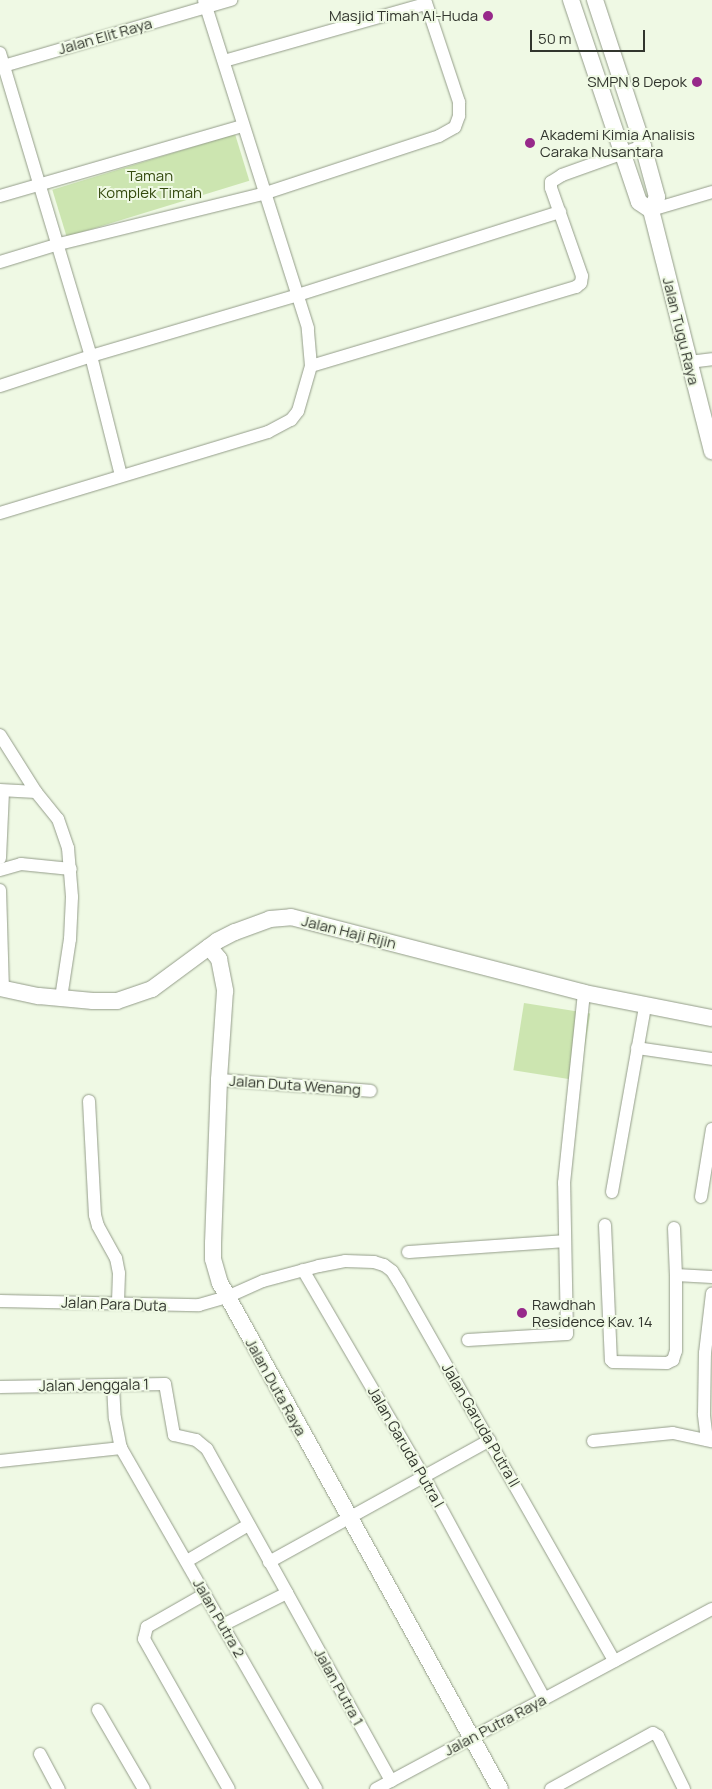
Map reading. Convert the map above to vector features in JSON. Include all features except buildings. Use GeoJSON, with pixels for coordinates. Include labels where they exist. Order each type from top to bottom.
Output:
{"type":"FeatureCollection","features":[{"type":"Feature","properties":{"kind":"street","name":"Jalan Elit Raya"},"geometry":{"type":"LineString","coordinates":[[2,67],[205,4],[231,0]]}},
{"type":"Feature","properties":{"kind":"street","name":"Jalan Tugu Raya"},"geometry":{"type":"LineString","coordinates":[[571,0],[639,202],[651,210]]}},
{"type":"Feature","properties":{"kind":"street","name":"Jalan Tugu Raya"},"geometry":{"type":"LineString","coordinates":[[595,0],[643,146],[657,198],[651,210],[712,451]]}},
{"type":"Feature","properties":{"kind":"street"},"geometry":{"type":"LineString","coordinates":[[0,262],[59,244],[266,193],[439,136],[455,127],[459,116],[459,102],[426,2],[224,61]]}},
{"type":"Feature","properties":{"kind":"street"},"geometry":{"type":"LineString","coordinates":[[0,513],[280,428],[291,420],[298,411],[311,366],[308,328],[205,4]]}},
{"type":"Feature","properties":{"kind":"street"},"geometry":{"type":"LineString","coordinates":[[0,53],[2,67],[59,244],[91,356],[121,475]]}},
{"type":"Feature","properties":{"kind":"street"},"geometry":{"type":"LineString","coordinates":[[0,196],[243,126]]}},
{"type":"Feature","properties":{"kind":"street"},"geometry":{"type":"LineString","coordinates":[[311,366],[576,287],[581,283],[582,276],[551,188],[551,182],[554,178],[643,146]]}},
{"type":"Feature","properties":{"kind":"street"},"geometry":{"type":"LineString","coordinates":[[651,210],[712,192]]}},
{"type":"Feature","properties":{"kind":"street"},"geometry":{"type":"LineString","coordinates":[[0,386],[91,356],[298,295],[560,212]]}},
{"type":"Feature","properties":{"kind":"street"},"geometry":{"type":"LineString","coordinates":[[689,362],[712,359]]}},
{"type":"Feature","properties":{"kind":"street"},"geometry":{"type":"LineString","coordinates":[[0,735],[36,792],[58,819],[65,836],[71,869],[72,897],[70,939],[61,998]]}},
{"type":"Feature","properties":{"kind":"street"},"geometry":{"type":"LineString","coordinates":[[0,858],[2,790],[36,792]]}},
{"type":"Feature","properties":{"kind":"street"},"geometry":{"type":"LineString","coordinates":[[0,870],[21,864],[71,869]]}},
{"type":"Feature","properties":{"kind":"street"},"geometry":{"type":"LineString","coordinates":[[0,890],[2,988]]}},
{"type":"Feature","properties":{"kind":"street","name":"Jalan Haji Rijin"},"geometry":{"type":"LineString","coordinates":[[2,988],[21,993],[61,998],[117,1001],[152,989],[218,941],[270,919],[291,917],[584,993],[712,1018]]}},
{"type":"Feature","properties":{"kind":"street","name":"Jalan Duta Raya"},"geometry":{"type":"LineString","coordinates":[[209,947],[219,959],[225,980],[213,1243],[216,1273],[227,1297],[500,1789]]}},
{"type":"Feature","properties":{"kind":"street"},"geometry":{"type":"LineString","coordinates":[[468,1340],[567,1334],[564,1183],[584,993]]}},
{"type":"Feature","properties":{"kind":"street"},"geometry":{"type":"LineString","coordinates":[[612,1192],[645,1006]]}},
{"type":"Feature","properties":{"kind":"street"},"geometry":{"type":"LineString","coordinates":[[637,1048],[712,1059]]}},
{"type":"Feature","properties":{"kind":"street","name":"Jalan Duta Wenang"},"geometry":{"type":"LineString","coordinates":[[219,1080],[370,1090]]}},
{"type":"Feature","properties":{"kind":"street"},"geometry":{"type":"LineString","coordinates":[[89,1101],[95,1214],[98,1226],[116,1258],[119,1273],[118,1303]]}},
{"type":"Feature","properties":{"kind":"street"},"geometry":{"type":"LineString","coordinates":[[701,1197],[712,1128]]}},
{"type":"Feature","properties":{"kind":"street"},"geometry":{"type":"LineString","coordinates":[[605,1226],[611,1360],[613,1362],[667,1363],[673,1360],[676,1351],[674,1228]]}},
{"type":"Feature","properties":{"kind":"street"},"geometry":{"type":"LineString","coordinates":[[408,1252],[564,1241]]}},
{"type":"Feature","properties":{"kind":"street","name":"Jalan Garuda Putra II"},"geometry":{"type":"LineString","coordinates":[[303,1270],[346,1261],[362,1261],[384,1265],[392,1271],[490,1440],[614,1661]]}},
{"type":"Feature","properties":{"kind":"street"},"geometry":{"type":"LineString","coordinates":[[227,1297],[263,1281],[303,1270]]}},
{"type":"Feature","properties":{"kind":"street","name":"Jalan Garuda Putra I"},"geometry":{"type":"LineString","coordinates":[[303,1270],[423,1475],[544,1698]]}},
{"type":"Feature","properties":{"kind":"street"},"geometry":{"type":"LineString","coordinates":[[676,1275],[712,1277]]}},
{"type":"Feature","properties":{"kind":"street"},"geometry":{"type":"LineString","coordinates":[[593,1441],[673,1433],[709,1440],[704,1414],[705,1353],[712,1293]]}},
{"type":"Feature","properties":{"kind":"street","name":"Jalan Para Duta"},"geometry":{"type":"LineString","coordinates":[[0,1301],[199,1305],[227,1297]]}},
{"type":"Feature","properties":{"kind":"street","name":"Jalan Putra 2"},"geometry":{"type":"LineString","coordinates":[[113,1384],[115,1418],[121,1448],[316,1789]]}},
{"type":"Feature","properties":{"kind":"street","name":"Jalan Jenggala 1"},"geometry":{"type":"LineString","coordinates":[[0,1387],[165,1384],[169,1393],[170,1421],[174,1435],[202,1444]]}},
{"type":"Feature","properties":{"kind":"street"},"geometry":{"type":"LineString","coordinates":[[270,1562],[423,1475],[490,1440]]}},
{"type":"Feature","properties":{"kind":"street","name":"Jalan Putra 1"},"geometry":{"type":"LineString","coordinates":[[202,1444],[207,1449],[391,1780]]}},
{"type":"Feature","properties":{"kind":"street"},"geometry":{"type":"LineString","coordinates":[[0,1461],[121,1448]]}},
{"type":"Feature","properties":{"kind":"street"},"geometry":{"type":"LineString","coordinates":[[187,1561],[248,1525]]}},
{"type":"Feature","properties":{"kind":"street"},"geometry":{"type":"LineString","coordinates":[[223,1625],[287,1593]]}},
{"type":"Feature","properties":{"kind":"street"},"geometry":{"type":"LineString","coordinates":[[204,1594],[147,1627],[144,1639],[229,1789]]}},
{"type":"Feature","properties":{"kind":"street","name":"Jalan Putra Raya"},"geometry":{"type":"LineString","coordinates":[[376,1789],[712,1609]]}},
{"type":"Feature","properties":{"kind":"street"},"geometry":{"type":"LineString","coordinates":[[98,1710],[144,1789]]}},
{"type":"Feature","properties":{"kind":"street"},"geometry":{"type":"LineString","coordinates":[[551,1789],[654,1733],[658,1736],[684,1789]]}},
{"type":"Feature","properties":{"kind":"street"},"geometry":{"type":"LineString","coordinates":[[40,1754],[59,1789]]}},
{"type":"Feature","properties":{"kind":"green space","name":"Taman Komplek Timah"},"geometry":{"type":"Polygon","coordinates":[[[235,134],[249,181],[67,237],[52,190],[235,134]]]}},
{"type":"Feature","properties":{"kind":"green space"},"geometry":{"type":"Polygon","coordinates":[[[524,1003],[590,1013],[580,1081],[513,1070],[524,1003]]]}},
{"type":"Feature","properties":{"kind":"place","name":"Masjid Timah Al-Huda"},"geometry":{"type":"Point","coordinates":[488,16]}},
{"type":"Feature","properties":{"kind":"place","name":"SMPN 8 Depok"},"geometry":{"type":"Point","coordinates":[697,82]}},
{"type":"Feature","properties":{"kind":"place","name":"Akademi Kimia Analisis Caraka Nusantara"},"geometry":{"type":"Point","coordinates":[530,143]}},
{"type":"Feature","properties":{"kind":"place","name":"Rawdhah Residence Kav. 14"},"geometry":{"type":"Point","coordinates":[522,1313]}}]}
